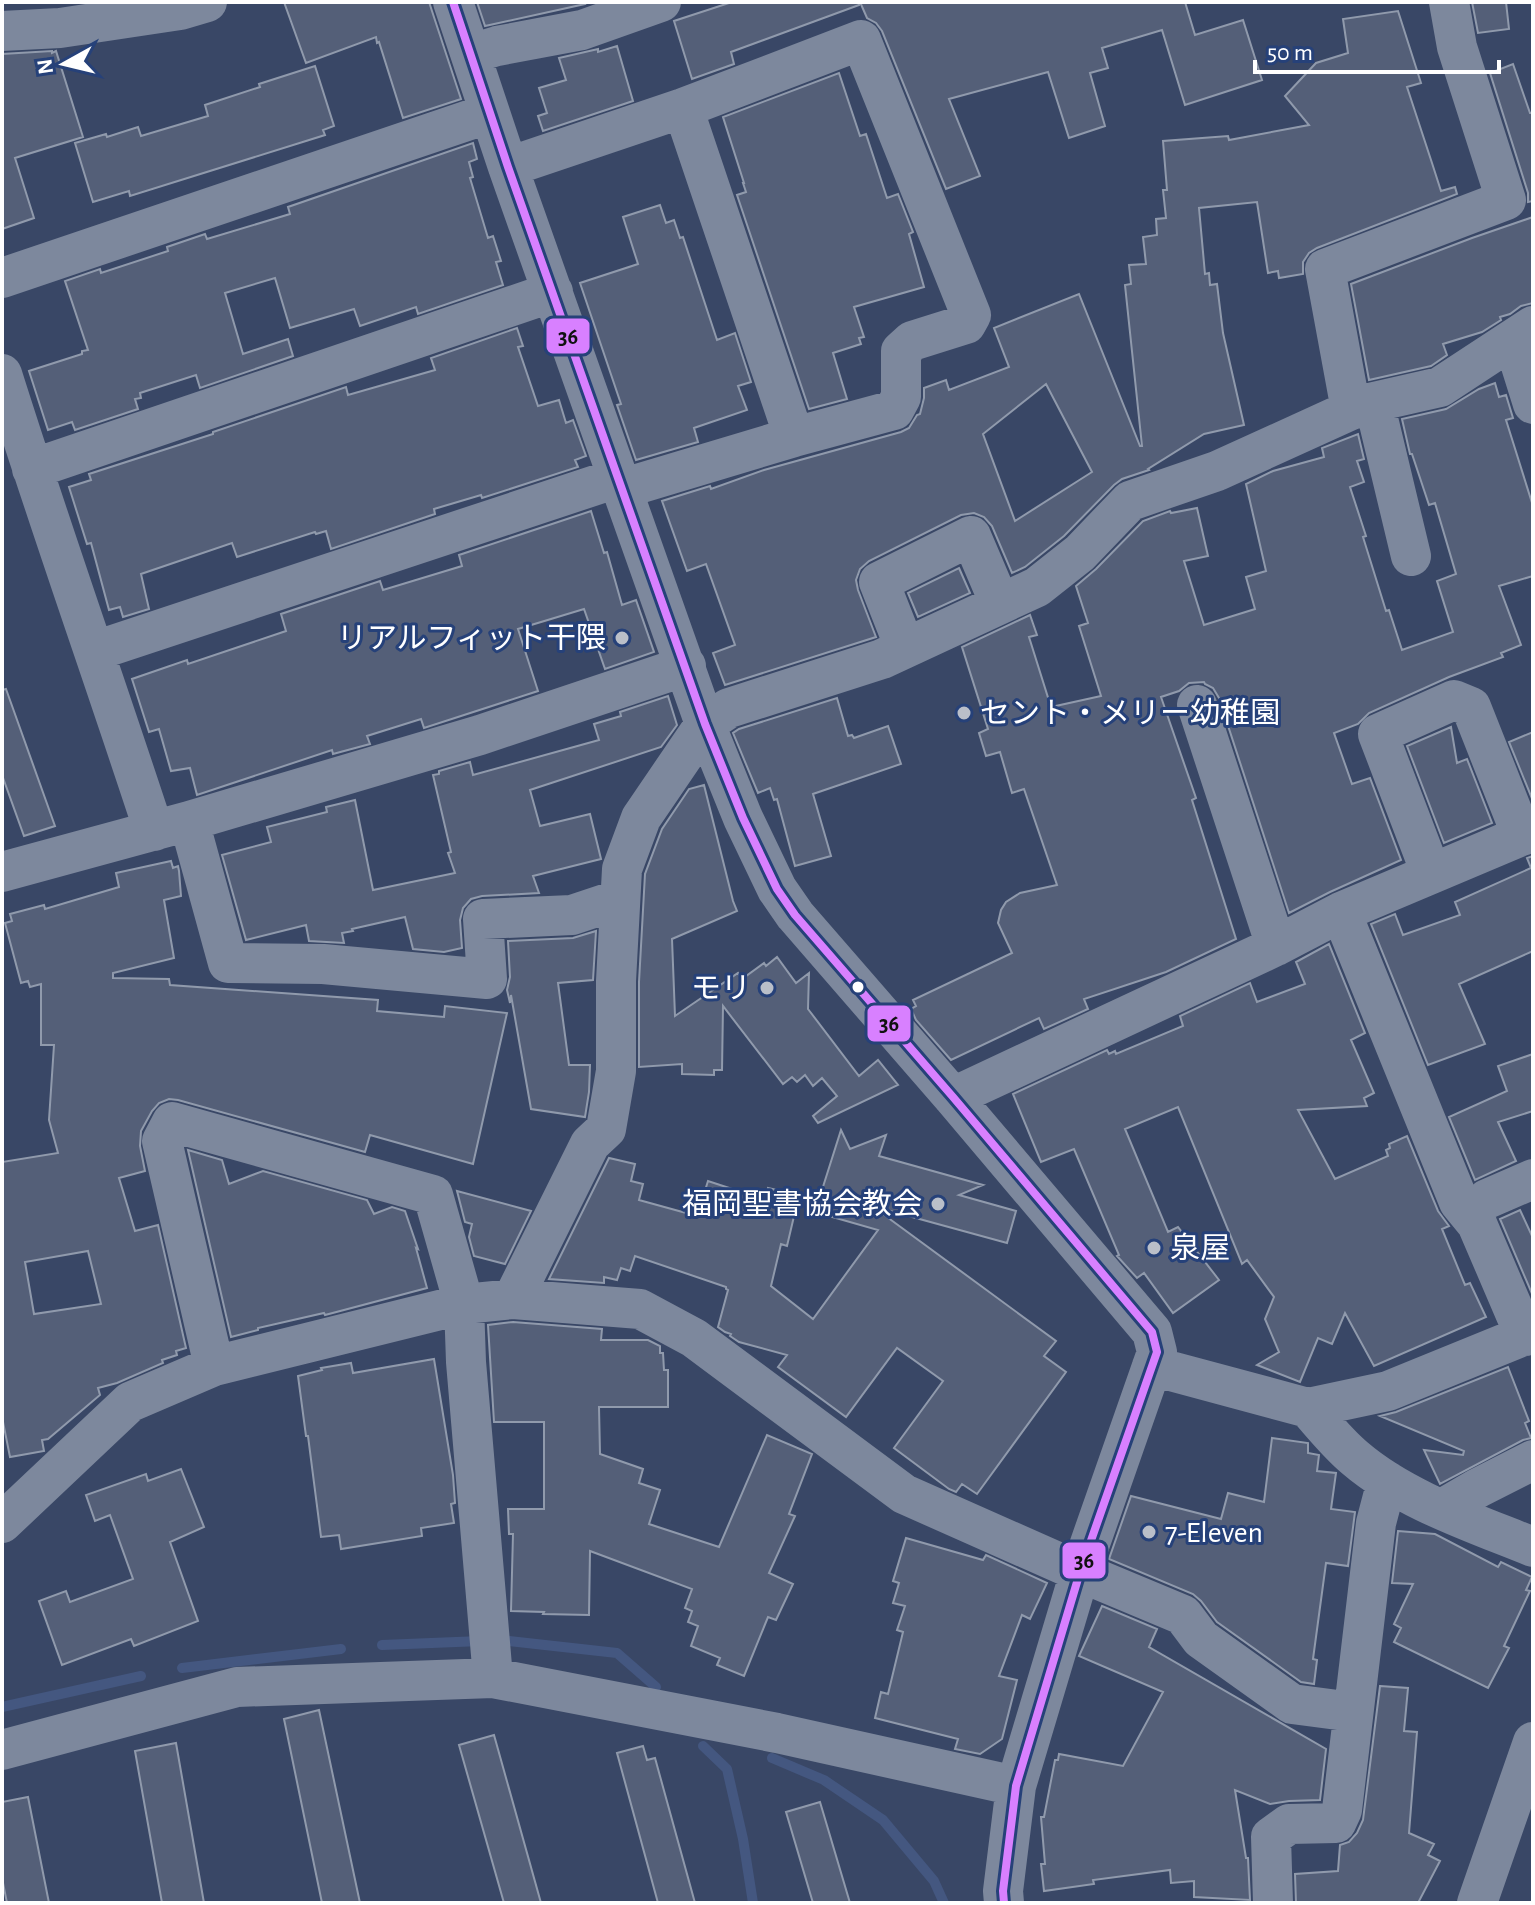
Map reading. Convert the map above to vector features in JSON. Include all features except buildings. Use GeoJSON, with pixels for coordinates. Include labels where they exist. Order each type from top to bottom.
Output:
{"type":"FeatureCollection","features":[{"type":"Feature","properties":{"kind":"street"},"geometry":{"type":"LineString","coordinates":[[2,31],[60,28],[180,10],[207,2]]}},
{"type":"Feature","properties":{"kind":"street"},"geometry":{"type":"LineString","coordinates":[[453,2],[508,167],[705,724],[743,818],[777,889],[795,915],[1152,1332],[1157,1352],[1080,1572],[1016,1786],[1004,1903]]}},
{"type":"Feature","properties":{"kind":"street"},"geometry":{"type":"LineString","coordinates":[[471,54],[582,30],[661,2]]}},
{"type":"Feature","properties":{"kind":"street"},"geometry":{"type":"LineString","coordinates":[[1411,556],[1362,406],[1325,269],[1506,200],[1457,47],[1449,2]]}},
{"type":"Feature","properties":{"kind":"street"},"geometry":{"type":"LineString","coordinates":[[95,651],[619,484],[894,410],[901,397],[901,351],[912,341],[966,324],[971,315],[861,40],[683,108],[508,167]]}},
{"type":"Feature","properties":{"kind":"street"},"geometry":{"type":"LineString","coordinates":[[683,108],[794,437]]}},
{"type":"Feature","properties":{"kind":"street"},"geometry":{"type":"LineString","coordinates":[[2,278],[490,113]]}},
{"type":"Feature","properties":{"kind":"street"},"geometry":{"type":"LineString","coordinates":[[32,469],[553,292]]}},
{"type":"Feature","properties":{"kind":"street"},"geometry":{"type":"LineString","coordinates":[[513,1299],[590,1144],[606,1129],[616,1071],[616,981],[622,869],[641,818],[705,724],[729,708],[882,659],[1037,587],[1080,553],[1130,501],[1217,471],[1362,406],[1440,387],[1523,333],[1533,404]]}},
{"type":"Feature","properties":{"kind":"street"},"geometry":{"type":"LineString","coordinates":[[2,374],[95,651],[228,963],[323,964],[487,979],[483,919],[572,915],[620,899]]}},
{"type":"Feature","properties":{"kind":"street"},"geometry":{"type":"LineString","coordinates":[[905,648],[879,582],[971,536],[1000,604]]}},
{"type":"Feature","properties":{"kind":"street"},"geometry":{"type":"LineString","coordinates":[[2,872],[480,735],[686,666]]}},
{"type":"Feature","properties":{"kind":"street"},"geometry":{"type":"LineString","coordinates":[[953,1097],[1276,946],[1341,912],[1527,833],[1471,707],[1454,700],[1378,734],[1431,873]]}},
{"type":"Feature","properties":{"kind":"street"},"geometry":{"type":"LineString","coordinates":[[1197,705],[1276,946]]}},
{"type":"Feature","properties":{"kind":"street"},"geometry":{"type":"LineString","coordinates":[[1152,1366],[1308,1408],[1388,1391],[1529,1334],[1477,1224],[1459,1202],[1341,912]]}},
{"type":"Feature","properties":{"kind":"street"},"geometry":{"type":"LineString","coordinates":[[214,1366],[162,1141],[172,1122],[433,1195],[464,1304],[466,1362],[493,1678]]}},
{"type":"Feature","properties":{"kind":"street"},"geometry":{"type":"LineString","coordinates":[[1469,1214],[1487,1199],[1533,1179]]}},
{"type":"Feature","properties":{"kind":"street"},"geometry":{"type":"LineString","coordinates":[[2,1523],[130,1402],[214,1366],[464,1304],[513,1299],[640,1309],[694,1338],[904,1494],[1183,1615],[1201,1639],[1292,1704],[1353,1712]]}},
{"type":"Feature","properties":{"kind":"street"},"geometry":{"type":"LineString","coordinates":[[1308,1408],[1354,1458],[1387,1481],[1442,1509],[1533,1547]]}},
{"type":"Feature","properties":{"kind":"street"},"geometry":{"type":"LineString","coordinates":[[1442,1509],[1533,1460]]}},
{"type":"Feature","properties":{"kind":"street"},"geometry":{"type":"LineString","coordinates":[[1273,1903],[1271,1837],[1289,1824],[1336,1823],[1342,1810],[1376,1523],[1387,1481]]}},
{"type":"Feature","properties":{"kind":"street"},"geometry":{"type":"LineString","coordinates":[[2,1750],[237,1687],[493,1678],[777,1733],[1016,1786]]}},
{"type":"Feature","properties":{"kind":"street"},"geometry":{"type":"LineString","coordinates":[[1477,1903],[1533,1742]]}},
{"type":"Feature","properties":{"kind":"waterway"},"geometry":{"type":"LineString","coordinates":[[382,1645],[481,1641]]}},
{"type":"Feature","properties":{"kind":"waterway"},"geometry":{"type":"LineString","coordinates":[[509,1641],[617,1653],[656,1687]]}},
{"type":"Feature","properties":{"kind":"waterway"},"geometry":{"type":"LineString","coordinates":[[182,1668],[341,1649]]}},
{"type":"Feature","properties":{"kind":"waterway"},"geometry":{"type":"LineString","coordinates":[[2,1707],[141,1676]]}},
{"type":"Feature","properties":{"kind":"waterway"},"geometry":{"type":"LineString","coordinates":[[703,1746],[727,1769],[753,1903]]}},
{"type":"Feature","properties":{"kind":"waterway"},"geometry":{"type":"LineString","coordinates":[[772,1758],[824,1780],[883,1820],[934,1881],[944,1903]]}},
{"type":"Feature","properties":{"kind":"transit line","name":"36"},"geometry":{"type":"LineString","coordinates":[[453,2],[508,167],[705,724],[743,818],[777,889],[795,915],[1152,1332],[1157,1352],[1080,1572],[1016,1786],[1004,1903]]}},
{"type":"Feature","properties":{"kind":"place","name":"リアルフィット干隈"},"geometry":{"type":"Point","coordinates":[622,638]}},
{"type":"Feature","properties":{"kind":"place","name":"セント・メリー幼稚園"},"geometry":{"type":"Point","coordinates":[964,713]}},
{"type":"Feature","properties":{"kind":"place","name":"モリ"},"geometry":{"type":"Point","coordinates":[767,988]}},
{"type":"Feature","properties":{"kind":"place","name":"福岡聖書協会教会"},"geometry":{"type":"Point","coordinates":[938,1204]}},
{"type":"Feature","properties":{"kind":"place","name":"泉屋"},"geometry":{"type":"Point","coordinates":[1154,1248]}},
{"type":"Feature","properties":{"kind":"place","name":"7-Eleven"},"geometry":{"type":"Point","coordinates":[1149,1532]}}]}
